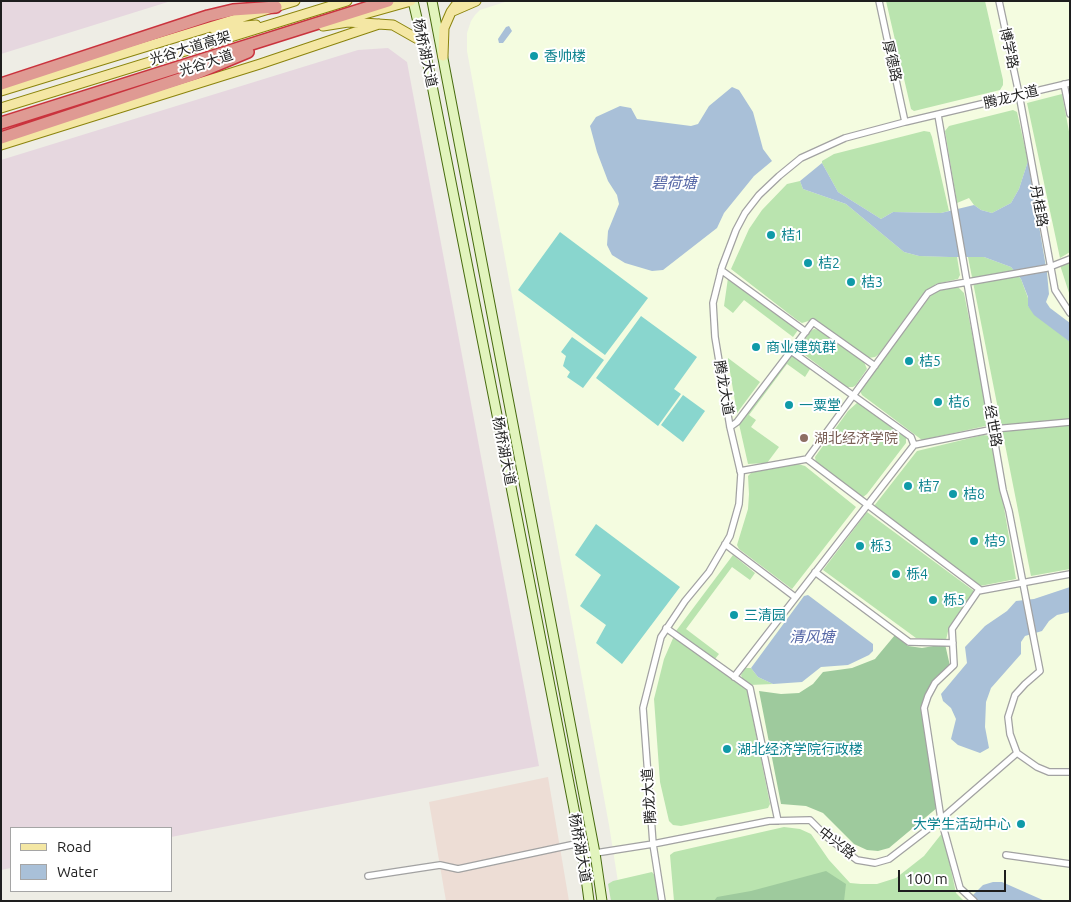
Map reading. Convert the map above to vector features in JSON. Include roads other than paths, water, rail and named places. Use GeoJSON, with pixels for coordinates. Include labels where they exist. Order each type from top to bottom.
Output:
{"type":"FeatureCollection","features":[{"type":"Feature","properties":{"kind":"highway","name":"光谷大道高架"},"geometry":{"type":"LineString","coordinates":[[1,116],[369,1]]}},
{"type":"Feature","properties":{"kind":"highway","name":"光谷大道高架"},"geometry":{"type":"LineString","coordinates":[[1,123],[388,1]]}},
{"type":"Feature","properties":{"kind":"highway"},"geometry":{"type":"LineString","coordinates":[[1,84],[208,16],[233,10],[276,7]]}},
{"type":"Feature","properties":{"kind":"highway"},"geometry":{"type":"LineString","coordinates":[[1,138],[196,74],[270,43]]}},
{"type":"Feature","properties":{"kind":"main road"},"geometry":{"type":"LineString","coordinates":[[1,91],[295,1]]}},
{"type":"Feature","properties":{"kind":"main road","name":"光谷大道"},"geometry":{"type":"LineString","coordinates":[[1,108],[347,1]]}},
{"type":"Feature","properties":{"kind":"main road","name":"光谷大道"},"geometry":{"type":"LineString","coordinates":[[1,128],[323,26],[412,1]]}},
{"type":"Feature","properties":{"kind":"main road","name":"杨桥湖大道"},"geometry":{"type":"LineString","coordinates":[[412,1],[423,42],[583,855],[589,901]]}},
{"type":"Feature","properties":{"kind":"main road","name":"杨桥湖大道"},"geometry":{"type":"LineString","coordinates":[[432,1],[595,853],[602,901]]}},
{"type":"Feature","properties":{"kind":"main road"},"geometry":{"type":"LineString","coordinates":[[443,56],[444,28],[451,12],[459,1]]}},
{"type":"Feature","properties":{"kind":"main road"},"geometry":{"type":"LineString","coordinates":[[451,12],[476,1]]}},
{"type":"Feature","properties":{"kind":"main road"},"geometry":{"type":"LineString","coordinates":[[323,26],[348,22],[393,24],[423,42]]}},
{"type":"Feature","properties":{"kind":"main road"},"geometry":{"type":"LineString","coordinates":[[193,31],[273,24]]}},
{"type":"Feature","properties":{"kind":"main road"},"geometry":{"type":"LineString","coordinates":[[1,144],[260,64],[379,24]]}},
{"type":"Feature","properties":{"kind":"street","name":"厚德路"},"geometry":{"type":"LineString","coordinates":[[878,1],[906,122]]}},
{"type":"Feature","properties":{"kind":"street","name":"博学路"},"geometry":{"type":"LineString","coordinates":[[999,1],[1019,94]]}},
{"type":"Feature","properties":{"kind":"street","name":"腾龙大道"},"geometry":{"type":"LineString","coordinates":[[662,901],[653,844],[643,708],[661,636],[685,601],[709,572],[730,536],[739,504],[740,471],[730,427],[715,337],[713,303],[721,270],[736,230],[745,213],[759,195],[778,176],[801,158],[845,138],[1067,83]]}},
{"type":"Feature","properties":{"kind":"street"},"geometry":{"type":"LineString","coordinates":[[1067,83],[1070,114]]}},
{"type":"Feature","properties":{"kind":"street","name":"丹桂路"},"geometry":{"type":"LineString","coordinates":[[1019,94],[1049,268],[1055,290],[1070,313]]}},
{"type":"Feature","properties":{"kind":"street","name":"经世路"},"geometry":{"type":"LineString","coordinates":[[938,115],[994,429],[1003,490],[1010,511],[1040,671],[1024,684],[1015,696],[1008,717],[1010,734],[1017,753]]}},
{"type":"Feature","properties":{"kind":"street"},"geometry":{"type":"LineString","coordinates":[[740,471],[807,459],[928,293],[938,286],[1049,268],[1070,259]]}},
{"type":"Feature","properties":{"kind":"street"},"geometry":{"type":"LineString","coordinates":[[721,270],[806,332]]}},
{"type":"Feature","properties":{"kind":"street"},"geometry":{"type":"LineString","coordinates":[[730,427],[737,422],[813,322],[875,366]]}},
{"type":"Feature","properties":{"kind":"street"},"geometry":{"type":"LineString","coordinates":[[791,351],[912,437],[914,444]]}},
{"type":"Feature","properties":{"kind":"street"},"geometry":{"type":"LineString","coordinates":[[734,677],[914,444],[994,429],[1070,422]]}},
{"type":"Feature","properties":{"kind":"street"},"geometry":{"type":"LineString","coordinates":[[807,459],[979,589],[978,591]]}},
{"type":"Feature","properties":{"kind":"street"},"geometry":{"type":"LineString","coordinates":[[725,544],[795,597]]}},
{"type":"Feature","properties":{"kind":"street"},"geometry":{"type":"LineString","coordinates":[[815,572],[909,642],[953,643]]}},
{"type":"Feature","properties":{"kind":"street"},"geometry":{"type":"LineString","coordinates":[[974,901],[960,888],[940,819],[924,708],[935,683],[954,664],[952,629],[978,591],[1070,574]]}},
{"type":"Feature","properties":{"kind":"street"},"geometry":{"type":"LineString","coordinates":[[666,628],[750,688],[778,821]]}},
{"type":"Feature","properties":{"kind":"street"},"geometry":{"type":"LineString","coordinates":[[1017,753],[1037,767],[1049,772],[1070,772]]}},
{"type":"Feature","properties":{"kind":"street","name":"中兴路"},"geometry":{"type":"LineString","coordinates":[[583,855],[653,844],[769,821],[810,820],[827,837],[857,860],[875,863],[889,859],[940,819],[1017,753]]}},
{"type":"Feature","properties":{"kind":"street"},"geometry":{"type":"LineString","coordinates":[[368,876],[440,865],[458,869],[580,843]]}},
{"type":"Feature","properties":{"kind":"street"},"geometry":{"type":"LineString","coordinates":[[1006,855],[1070,864]]}},
{"type":"Feature","properties":{"kind":"water"},"geometry":{"type":"Polygon","coordinates":[[[509,26],[512,31],[503,43],[499,43],[498,39],[506,27],[509,26]]]}},
{"type":"Feature","properties":{"kind":"water","name":"碧荷塘"},"geometry":{"type":"Polygon","coordinates":[[[732,87],[739,90],[753,112],[763,149],[772,161],[754,176],[724,213],[717,228],[663,270],[652,271],[625,263],[612,255],[607,245],[608,231],[619,204],[617,195],[608,181],[597,152],[590,126],[596,117],[620,106],[631,108],[637,119],[691,126],[698,124],[709,106],[732,87]]]}},
{"type":"Feature","properties":{"kind":"water"},"geometry":{"type":"Polygon","coordinates":[[[1028,161],[1047,273],[1049,294],[1046,302],[1050,308],[1070,323],[1070,342],[1034,315],[1028,306],[1028,297],[1021,279],[1011,267],[984,257],[919,256],[904,252],[846,204],[803,189],[800,181],[822,163],[838,192],[881,219],[893,212],[941,213],[974,205],[981,210],[992,213],[1011,203],[1019,189],[1028,161]]]}},
{"type":"Feature","properties":{"kind":"water"},"geometry":{"type":"Polygon","coordinates":[[[1070,587],[1070,612],[1057,615],[1049,621],[1042,631],[1025,636],[1021,642],[1021,654],[991,688],[986,702],[985,727],[989,748],[980,753],[958,745],[951,739],[956,719],[951,708],[943,701],[941,694],[967,663],[965,647],[985,626],[1007,611],[1016,601],[1034,599],[1070,587]]]}},
{"type":"Feature","properties":{"kind":"water","name":"清风塘"},"geometry":{"type":"Polygon","coordinates":[[[808,595],[873,644],[873,651],[869,655],[848,665],[821,667],[802,682],[773,684],[758,677],[751,668],[804,596],[808,595]]]}},
{"type":"Feature","properties":{"kind":"water"},"geometry":{"type":"Polygon","coordinates":[[[1002,882],[1045,901],[967,901],[983,885],[1002,882]]]}},
{"type":"Feature","properties":{"kind":"place","name":"香帅楼"},"geometry":{"type":"Point","coordinates":[534,56]}},
{"type":"Feature","properties":{"kind":"place","name":"桔1"},"geometry":{"type":"Point","coordinates":[771,235]}},
{"type":"Feature","properties":{"kind":"place","name":"桔2"},"geometry":{"type":"Point","coordinates":[808,263]}},
{"type":"Feature","properties":{"kind":"place","name":"桔3"},"geometry":{"type":"Point","coordinates":[851,282]}},
{"type":"Feature","properties":{"kind":"place","name":"商业建筑群"},"geometry":{"type":"Point","coordinates":[756,347]}},
{"type":"Feature","properties":{"kind":"place","name":"桔5"},"geometry":{"type":"Point","coordinates":[909,361]}},
{"type":"Feature","properties":{"kind":"place","name":"桔6"},"geometry":{"type":"Point","coordinates":[938,402]}},
{"type":"Feature","properties":{"kind":"place","name":"一粟堂"},"geometry":{"type":"Point","coordinates":[789,405]}},
{"type":"Feature","properties":{"kind":"place","name":"湖北经济学院"},"geometry":{"type":"Point","coordinates":[804,438]}},
{"type":"Feature","properties":{"kind":"place","name":"桔7"},"geometry":{"type":"Point","coordinates":[908,486]}},
{"type":"Feature","properties":{"kind":"place","name":"桔8"},"geometry":{"type":"Point","coordinates":[953,494]}},
{"type":"Feature","properties":{"kind":"place","name":"桔9"},"geometry":{"type":"Point","coordinates":[974,541]}},
{"type":"Feature","properties":{"kind":"place","name":"栎3"},"geometry":{"type":"Point","coordinates":[860,546]}},
{"type":"Feature","properties":{"kind":"place","name":"栎4"},"geometry":{"type":"Point","coordinates":[896,574]}},
{"type":"Feature","properties":{"kind":"place","name":"栎5"},"geometry":{"type":"Point","coordinates":[933,600]}},
{"type":"Feature","properties":{"kind":"place","name":"三清园"},"geometry":{"type":"Point","coordinates":[734,615]}},
{"type":"Feature","properties":{"kind":"place","name":"湖北经济学院行政楼"},"geometry":{"type":"Point","coordinates":[727,749]}},
{"type":"Feature","properties":{"kind":"place","name":"大学生活动中心"},"geometry":{"type":"Point","coordinates":[1021,824]}}]}
